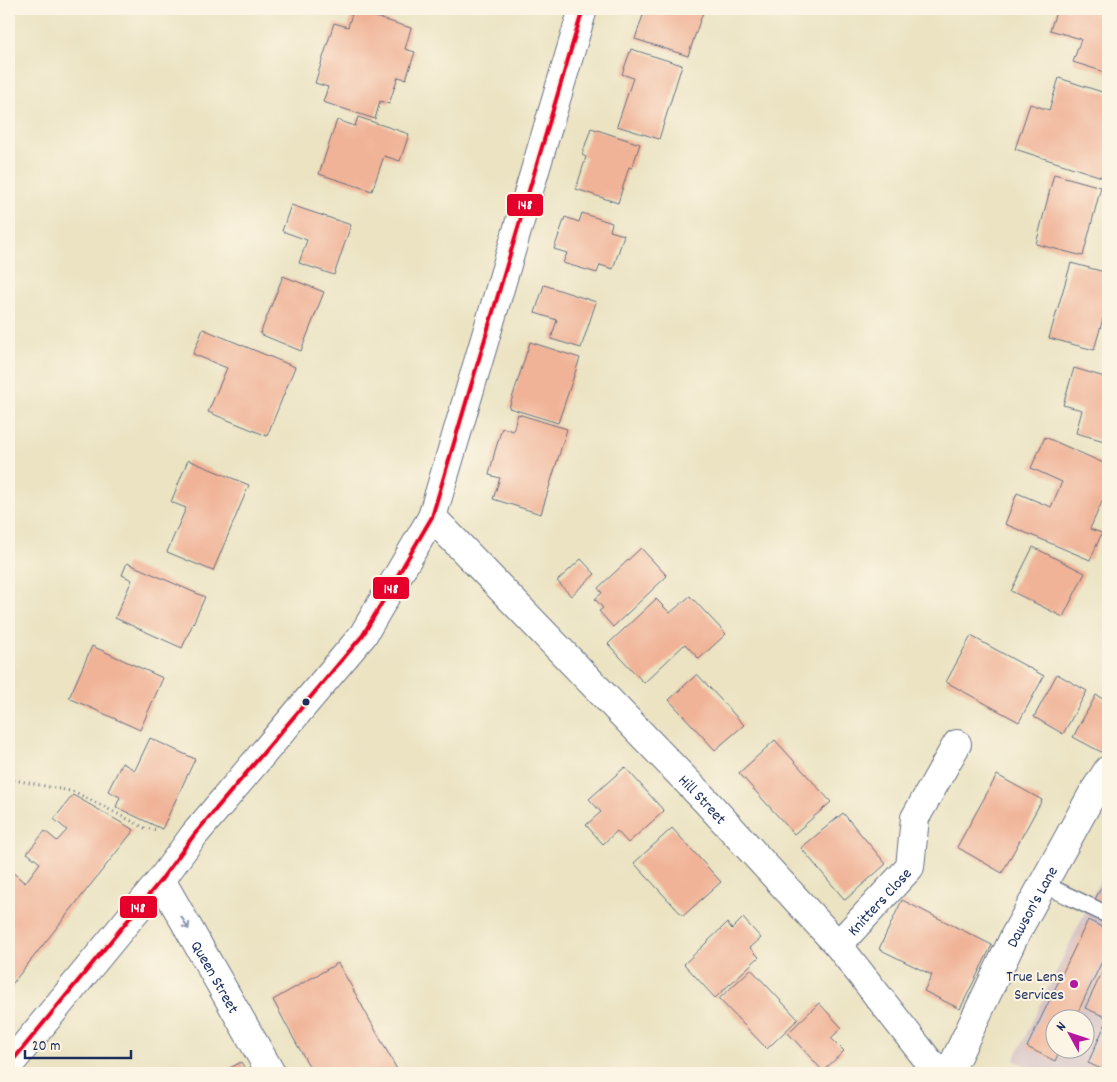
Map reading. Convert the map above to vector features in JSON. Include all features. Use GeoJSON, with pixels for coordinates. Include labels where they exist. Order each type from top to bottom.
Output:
{"type":"FeatureCollection","features":[{"type":"Feature","properties":{"kind":"street"},"geometry":{"type":"LineString","coordinates":[[9,1065],[161,880],[194,835],[363,635],[432,517],[583,9]]}},
{"type":"Feature","properties":{"kind":"street","name":"Hill Street"},"geometry":{"type":"LineString","coordinates":[[432,517],[705,800],[838,945],[938,1073]]}},
{"type":"Feature","properties":{"kind":"street","name":"Knitters Close"},"geometry":{"type":"LineString","coordinates":[[838,945],[910,867],[915,818],[957,744]]}},
{"type":"Feature","properties":{"kind":"street","name":"Dawson's Lane"},"geometry":{"type":"LineString","coordinates":[[949,1073],[1014,935],[1093,793],[1108,770]]}},
{"type":"Feature","properties":{"kind":"street","name":"Queen Street"},"geometry":{"type":"LineString","coordinates":[[161,880],[271,1073]]}},
{"type":"Feature","properties":{"kind":"lane"},"geometry":{"type":"LineString","coordinates":[[1043,884],[1108,915]]}},
{"type":"Feature","properties":{"kind":"path"},"geometry":{"type":"LineString","coordinates":[[9,779],[75,792],[145,828],[194,835]]}},
{"type":"Feature","properties":{"kind":"shaded area"},"geometry":{"type":"Polygon","coordinates":[[[1108,864],[1108,1073],[1040,1073],[1014,1060],[1108,864]]]}},
{"type":"Feature","properties":{"kind":"building"},"geometry":{"type":"Polygon","coordinates":[[[645,9],[704,9],[688,56],[635,39],[645,9]]]}},
{"type":"Feature","properties":{"kind":"building"},"geometry":{"type":"Polygon","coordinates":[[[1057,9],[1108,9],[1108,73],[1073,62],[1081,39],[1050,30],[1057,9]]]}},
{"type":"Feature","properties":{"kind":"building"},"geometry":{"type":"Polygon","coordinates":[[[353,10],[411,28],[405,49],[415,52],[406,79],[398,77],[389,104],[380,101],[375,119],[323,102],[328,87],[315,83],[334,23],[348,27],[353,10]]]}},
{"type":"Feature","properties":{"kind":"building"},"geometry":{"type":"Polygon","coordinates":[[[631,49],[682,65],[659,139],[617,126],[633,78],[622,74],[631,49]]]}},
{"type":"Feature","properties":{"kind":"building"},"geometry":{"type":"Polygon","coordinates":[[[1059,78],[1108,94],[1108,179],[1015,149],[1030,104],[1049,110],[1059,78]]]}},
{"type":"Feature","properties":{"kind":"building"},"geometry":{"type":"Polygon","coordinates":[[[358,117],[409,134],[400,161],[384,156],[372,191],[319,174],[337,120],[355,126],[358,117]]]}},
{"type":"Feature","properties":{"kind":"building"},"geometry":{"type":"Polygon","coordinates":[[[591,128],[640,144],[632,168],[629,167],[618,203],[576,189],[586,157],[582,155],[591,128]]]}},
{"type":"Feature","properties":{"kind":"building"},"geometry":{"type":"Polygon","coordinates":[[[1054,174],[1101,187],[1083,256],[1036,244],[1054,174]]]}},
{"type":"Feature","properties":{"kind":"building"},"geometry":{"type":"Polygon","coordinates":[[[291,205],[351,225],[334,275],[299,263],[307,240],[282,231],[291,205]]]}},
{"type":"Feature","properties":{"kind":"building"},"geometry":{"type":"Polygon","coordinates":[[[582,213],[612,223],[610,231],[624,235],[613,269],[600,265],[597,273],[563,263],[567,253],[554,249],[565,217],[579,222],[582,213]]]}},
{"type":"Feature","properties":{"kind":"building"},"geometry":{"type":"Polygon","coordinates":[[[1071,263],[1108,273],[1108,316],[1104,315],[1094,350],[1049,338],[1071,263]]]}},
{"type":"Feature","properties":{"kind":"building"},"geometry":{"type":"Polygon","coordinates":[[[283,276],[324,292],[301,351],[260,334],[283,276]]]}},
{"type":"Feature","properties":{"kind":"building"},"geometry":{"type":"Polygon","coordinates":[[[544,285],[596,302],[581,348],[551,339],[557,320],[535,313],[544,285]]]}},
{"type":"Feature","properties":{"kind":"building"},"geometry":{"type":"Polygon","coordinates":[[[203,329],[295,367],[267,436],[208,412],[227,368],[193,354],[203,329]]]}},
{"type":"Feature","properties":{"kind":"building"},"geometry":{"type":"Polygon","coordinates":[[[530,342],[580,358],[558,423],[509,408],[530,342]]]}},
{"type":"Feature","properties":{"kind":"building"},"geometry":{"type":"Polygon","coordinates":[[[1074,368],[1108,378],[1108,442],[1076,433],[1082,410],[1063,405],[1074,368]]]}},
{"type":"Feature","properties":{"kind":"building"},"geometry":{"type":"Polygon","coordinates":[[[518,414],[567,429],[541,514],[493,499],[500,478],[489,475],[495,451],[502,428],[513,431],[518,414]]]}},
{"type":"Feature","properties":{"kind":"building"},"geometry":{"type":"Polygon","coordinates":[[[1045,437],[1108,465],[1108,488],[1090,529],[1102,533],[1090,560],[1005,524],[1017,493],[1051,507],[1062,482],[1031,468],[1045,437]]]}},
{"type":"Feature","properties":{"kind":"building"},"geometry":{"type":"Polygon","coordinates":[[[188,460],[249,485],[213,571],[167,552],[186,508],[171,502],[188,460]]]}},
{"type":"Feature","properties":{"kind":"building"},"geometry":{"type":"Polygon","coordinates":[[[1033,547],[1085,573],[1063,617],[1011,591],[1033,547]]]}},
{"type":"Feature","properties":{"kind":"building"},"geometry":{"type":"Polygon","coordinates":[[[641,548],[667,576],[613,627],[599,611],[603,608],[595,599],[602,593],[598,588],[641,548]]]}},
{"type":"Feature","properties":{"kind":"building"},"geometry":{"type":"Polygon","coordinates":[[[581,559],[595,574],[571,596],[557,581],[581,559]]]}},
{"type":"Feature","properties":{"kind":"building"},"geometry":{"type":"Polygon","coordinates":[[[127,563],[205,597],[182,648],[115,618],[132,580],[122,575],[127,563]]]}},
{"type":"Feature","properties":{"kind":"building"},"geometry":{"type":"Polygon","coordinates":[[[690,596],[726,634],[699,659],[685,644],[644,683],[608,644],[656,599],[670,613],[690,596]]]}},
{"type":"Feature","properties":{"kind":"building"},"geometry":{"type":"Polygon","coordinates":[[[971,636],[1044,676],[1019,722],[946,682],[971,636]]]}},
{"type":"Feature","properties":{"kind":"building"},"geometry":{"type":"Polygon","coordinates":[[[92,646],[163,678],[140,730],[69,698],[92,646]]]}},
{"type":"Feature","properties":{"kind":"building"},"geometry":{"type":"Polygon","coordinates":[[[697,674],[744,725],[715,750],[669,700],[697,674]]]}},
{"type":"Feature","properties":{"kind":"building"},"geometry":{"type":"Polygon","coordinates":[[[1057,674],[1087,691],[1063,734],[1034,717],[1057,674]]]}},
{"type":"Feature","properties":{"kind":"building"},"geometry":{"type":"Polygon","coordinates":[[[1096,695],[1108,702],[1108,743],[1103,753],[1073,737],[1096,695]]]}},
{"type":"Feature","properties":{"kind":"building"},"geometry":{"type":"Polygon","coordinates":[[[150,738],[195,759],[162,829],[116,807],[120,797],[108,791],[122,763],[135,770],[150,738]]]}},
{"type":"Feature","properties":{"kind":"building"},"geometry":{"type":"Polygon","coordinates":[[[775,740],[831,802],[794,834],[739,773],[775,740]]]}},
{"type":"Feature","properties":{"kind":"building"},"geometry":{"type":"Polygon","coordinates":[[[625,767],[664,811],[628,843],[617,831],[603,844],[586,825],[601,812],[589,799],[625,767]]]}},
{"type":"Feature","properties":{"kind":"building"},"geometry":{"type":"Polygon","coordinates":[[[997,775],[1042,800],[1002,873],[957,847],[997,775]]]}},
{"type":"Feature","properties":{"kind":"building"},"geometry":{"type":"Polygon","coordinates":[[[73,795],[134,830],[9,988],[9,875],[12,872],[25,883],[40,863],[27,853],[45,831],[57,841],[67,830],[54,819],[73,795]]]}},
{"type":"Feature","properties":{"kind":"building"},"geometry":{"type":"Polygon","coordinates":[[[843,813],[886,864],[845,900],[801,848],[843,813]]]}},
{"type":"Feature","properties":{"kind":"building"},"geometry":{"type":"Polygon","coordinates":[[[672,828],[721,882],[683,916],[634,863],[672,828]]]}},
{"type":"Feature","properties":{"kind":"building"},"geometry":{"type":"Polygon","coordinates":[[[1108,876],[1108,907],[1095,899],[1108,876]]]}},
{"type":"Feature","properties":{"kind":"building"},"geometry":{"type":"Polygon","coordinates":[[[902,900],[992,945],[960,1009],[924,991],[932,975],[879,949],[902,900]]]}},
{"type":"Feature","properties":{"kind":"building"},"geometry":{"type":"Polygon","coordinates":[[[743,918],[761,938],[750,948],[759,957],[715,998],[684,964],[727,923],[732,929],[743,918]]]}},
{"type":"Feature","properties":{"kind":"building","name":"True Lens Services"},"geometry":{"type":"Polygon","coordinates":[[[1088,920],[1108,930],[1108,949],[1079,1010],[1045,1010],[1088,920]]]}},
{"type":"Feature","properties":{"kind":"building"},"geometry":{"type":"Polygon","coordinates":[[[1108,960],[1108,1018],[1094,1012],[1094,1010],[1085,1008],[1108,960]]]}},
{"type":"Feature","properties":{"kind":"building"},"geometry":{"type":"Polygon","coordinates":[[[338,963],[399,1073],[313,1073],[295,1041],[273,1000],[338,963]]]}},
{"type":"Feature","properties":{"kind":"building"},"geometry":{"type":"Polygon","coordinates":[[[751,969],[798,1019],[767,1049],[719,999],[751,969]]]}},
{"type":"Feature","properties":{"kind":"building"},"geometry":{"type":"Polygon","coordinates":[[[819,1003],[842,1028],[831,1038],[844,1051],[823,1071],[788,1033],[819,1003]]]}},
{"type":"Feature","properties":{"kind":"building","name":"True Lens Services"},"geometry":{"type":"Polygon","coordinates":[[[1044,1012],[1044,1056],[1027,1047],[1044,1012]]]}},
{"type":"Feature","properties":{"kind":"building"},"geometry":{"type":"Polygon","coordinates":[[[1108,1018],[1108,1072],[1088,1063],[1089,1060],[1094,1060],[1094,1050],[1108,1018]]]}},
{"type":"Feature","properties":{"kind":"building"},"geometry":{"type":"Polygon","coordinates":[[[241,1062],[248,1073],[221,1073],[241,1062]]]}},
{"type":"Feature","properties":{"kind":"transit line","name":"148"},"geometry":{"type":"LineString","coordinates":[[9,1065],[161,880],[194,835],[363,635],[432,517],[583,9]]}},
{"type":"Feature","properties":{"kind":"place","name":"True Lens Services"},"geometry":{"type":"Point","coordinates":[1074,984]}}]}
